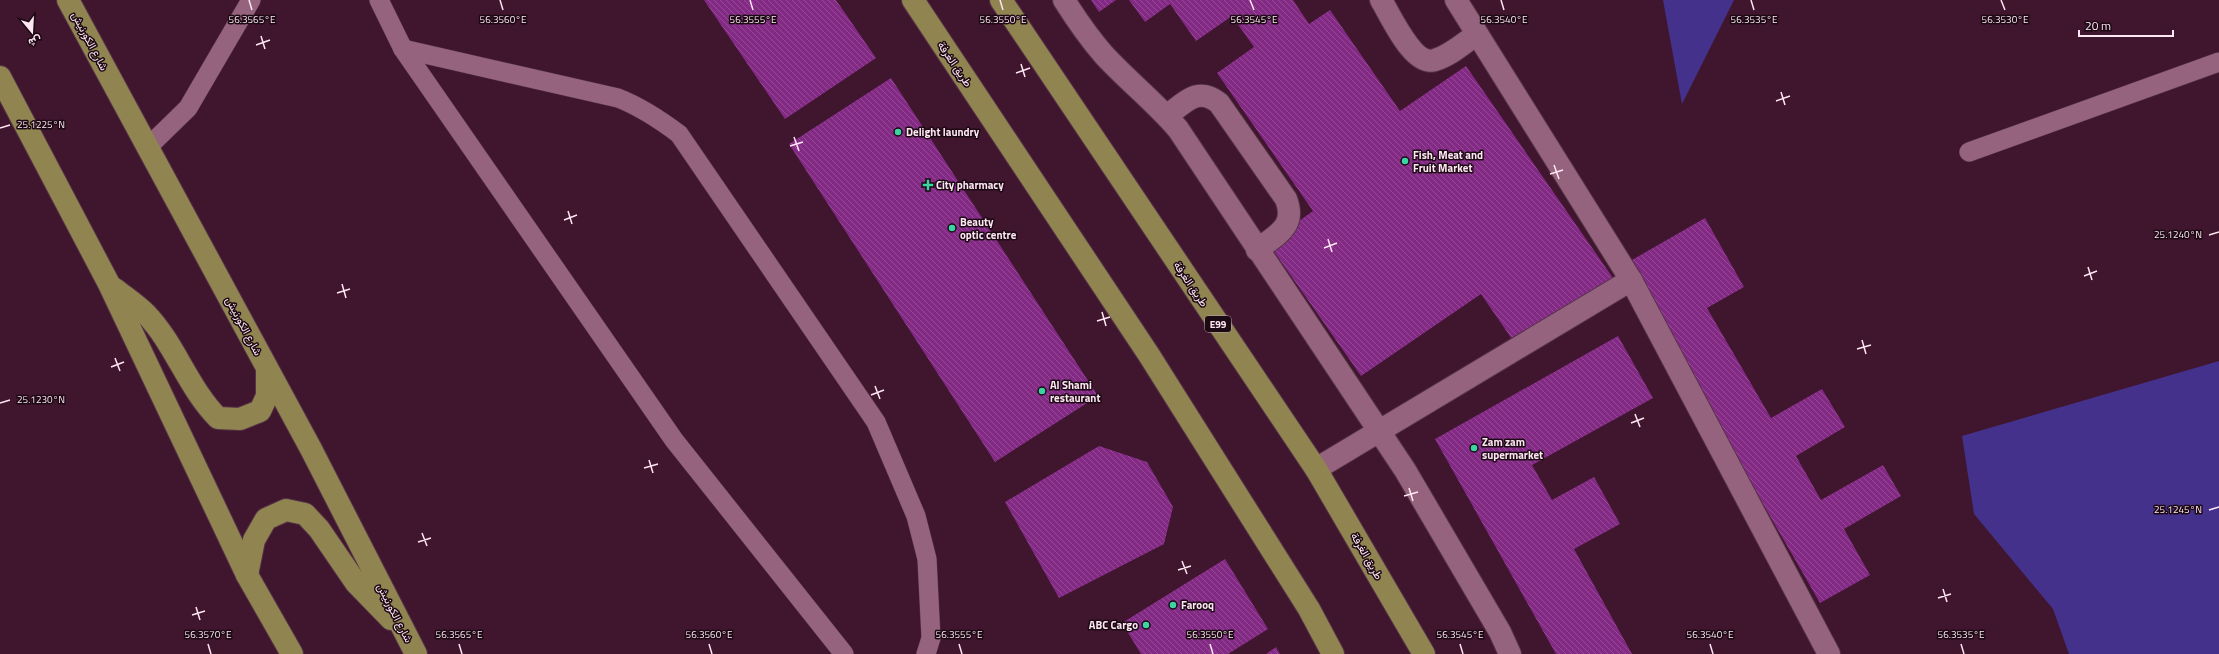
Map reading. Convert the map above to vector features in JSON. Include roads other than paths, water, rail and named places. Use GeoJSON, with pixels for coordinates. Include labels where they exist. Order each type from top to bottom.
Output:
{"type":"FeatureCollection","features":[{"type":"Feature","properties":{"kind":"highway","name":"شارع الكورنيش"},"geometry":{"type":"LineString","coordinates":[[68,0],[267,370],[416,654]]}},
{"type":"Feature","properties":{"kind":"highway","name":"طريق الغرفة"},"geometry":{"type":"LineString","coordinates":[[912,0],[1153,362],[1309,609],[1333,654]]}},
{"type":"Feature","properties":{"kind":"highway","name":"طريق الغرفة"},"geometry":{"type":"LineString","coordinates":[[1001,0],[1316,469],[1424,654]]}},
{"type":"Feature","properties":{"kind":"highway"},"geometry":{"type":"LineString","coordinates":[[0,77],[109,284],[247,575],[292,654]]}},
{"type":"Feature","properties":{"kind":"highway"},"geometry":{"type":"LineString","coordinates":[[109,284],[146,315],[164,338],[204,404],[218,418],[240,419],[260,411],[267,396],[267,370]]}},
{"type":"Feature","properties":{"kind":"highway"},"geometry":{"type":"LineString","coordinates":[[247,575],[254,540],[266,519],[286,510],[305,514],[319,530],[356,583],[406,634]]}},
{"type":"Feature","properties":{"kind":"street"},"geometry":{"type":"LineString","coordinates":[[1064,0],[1087,34],[1105,55],[1167,116],[1178,129],[1378,432],[1405,470],[1500,632],[1510,654]]}},
{"type":"Feature","properties":{"kind":"street"},"geometry":{"type":"LineString","coordinates":[[1381,0],[1413,53],[1422,60],[1433,61],[1444,57],[1477,34]]}},
{"type":"Feature","properties":{"kind":"street"},"geometry":{"type":"LineString","coordinates":[[1456,0],[1631,280],[1829,654]]}},
{"type":"Feature","properties":{"kind":"street"},"geometry":{"type":"LineString","coordinates":[[1167,116],[1190,99],[1200,95],[1211,97],[1219,104],[1286,199],[1290,208],[1290,218],[1285,228],[1257,250]]}},
{"type":"Feature","properties":{"kind":"street"},"geometry":{"type":"LineString","coordinates":[[1316,469],[1631,280]]}},
{"type":"Feature","properties":{"kind":"lane"},"geometry":{"type":"LineString","coordinates":[[147,148],[188,108],[251,0]]}},
{"type":"Feature","properties":{"kind":"lane"},"geometry":{"type":"LineString","coordinates":[[379,0],[403,49],[674,440],[844,654]]}},
{"type":"Feature","properties":{"kind":"lane"},"geometry":{"type":"LineString","coordinates":[[403,49],[618,98],[637,106],[659,119],[679,134],[876,422],[916,516],[926,559],[931,638],[926,654]]}},
{"type":"Feature","properties":{"kind":"lane"},"geometry":{"type":"LineString","coordinates":[[1969,152],[2219,62]]}},
{"type":"Feature","properties":{"kind":"place","name":"Delight laundry"},"geometry":{"type":"Point","coordinates":[898,132]}},
{"type":"Feature","properties":{"kind":"place","name":"Fish, Meat and Fruit Market"},"geometry":{"type":"Point","coordinates":[1405,161]}},
{"type":"Feature","properties":{"kind":"place","name":"City pharmacy"},"geometry":{"type":"Point","coordinates":[928,185]}},
{"type":"Feature","properties":{"kind":"place","name":"Beauty optic centre"},"geometry":{"type":"Point","coordinates":[952,228]}},
{"type":"Feature","properties":{"kind":"place","name":"Al Shami restaurant"},"geometry":{"type":"Point","coordinates":[1042,391]}},
{"type":"Feature","properties":{"kind":"place","name":"Zam zam supermarket"},"geometry":{"type":"Point","coordinates":[1474,448]}},
{"type":"Feature","properties":{"kind":"place","name":"Farooq"},"geometry":{"type":"Point","coordinates":[1173,605]}},
{"type":"Feature","properties":{"kind":"place","name":"ABC Cargo"},"geometry":{"type":"Point","coordinates":[1146,625]}}]}
